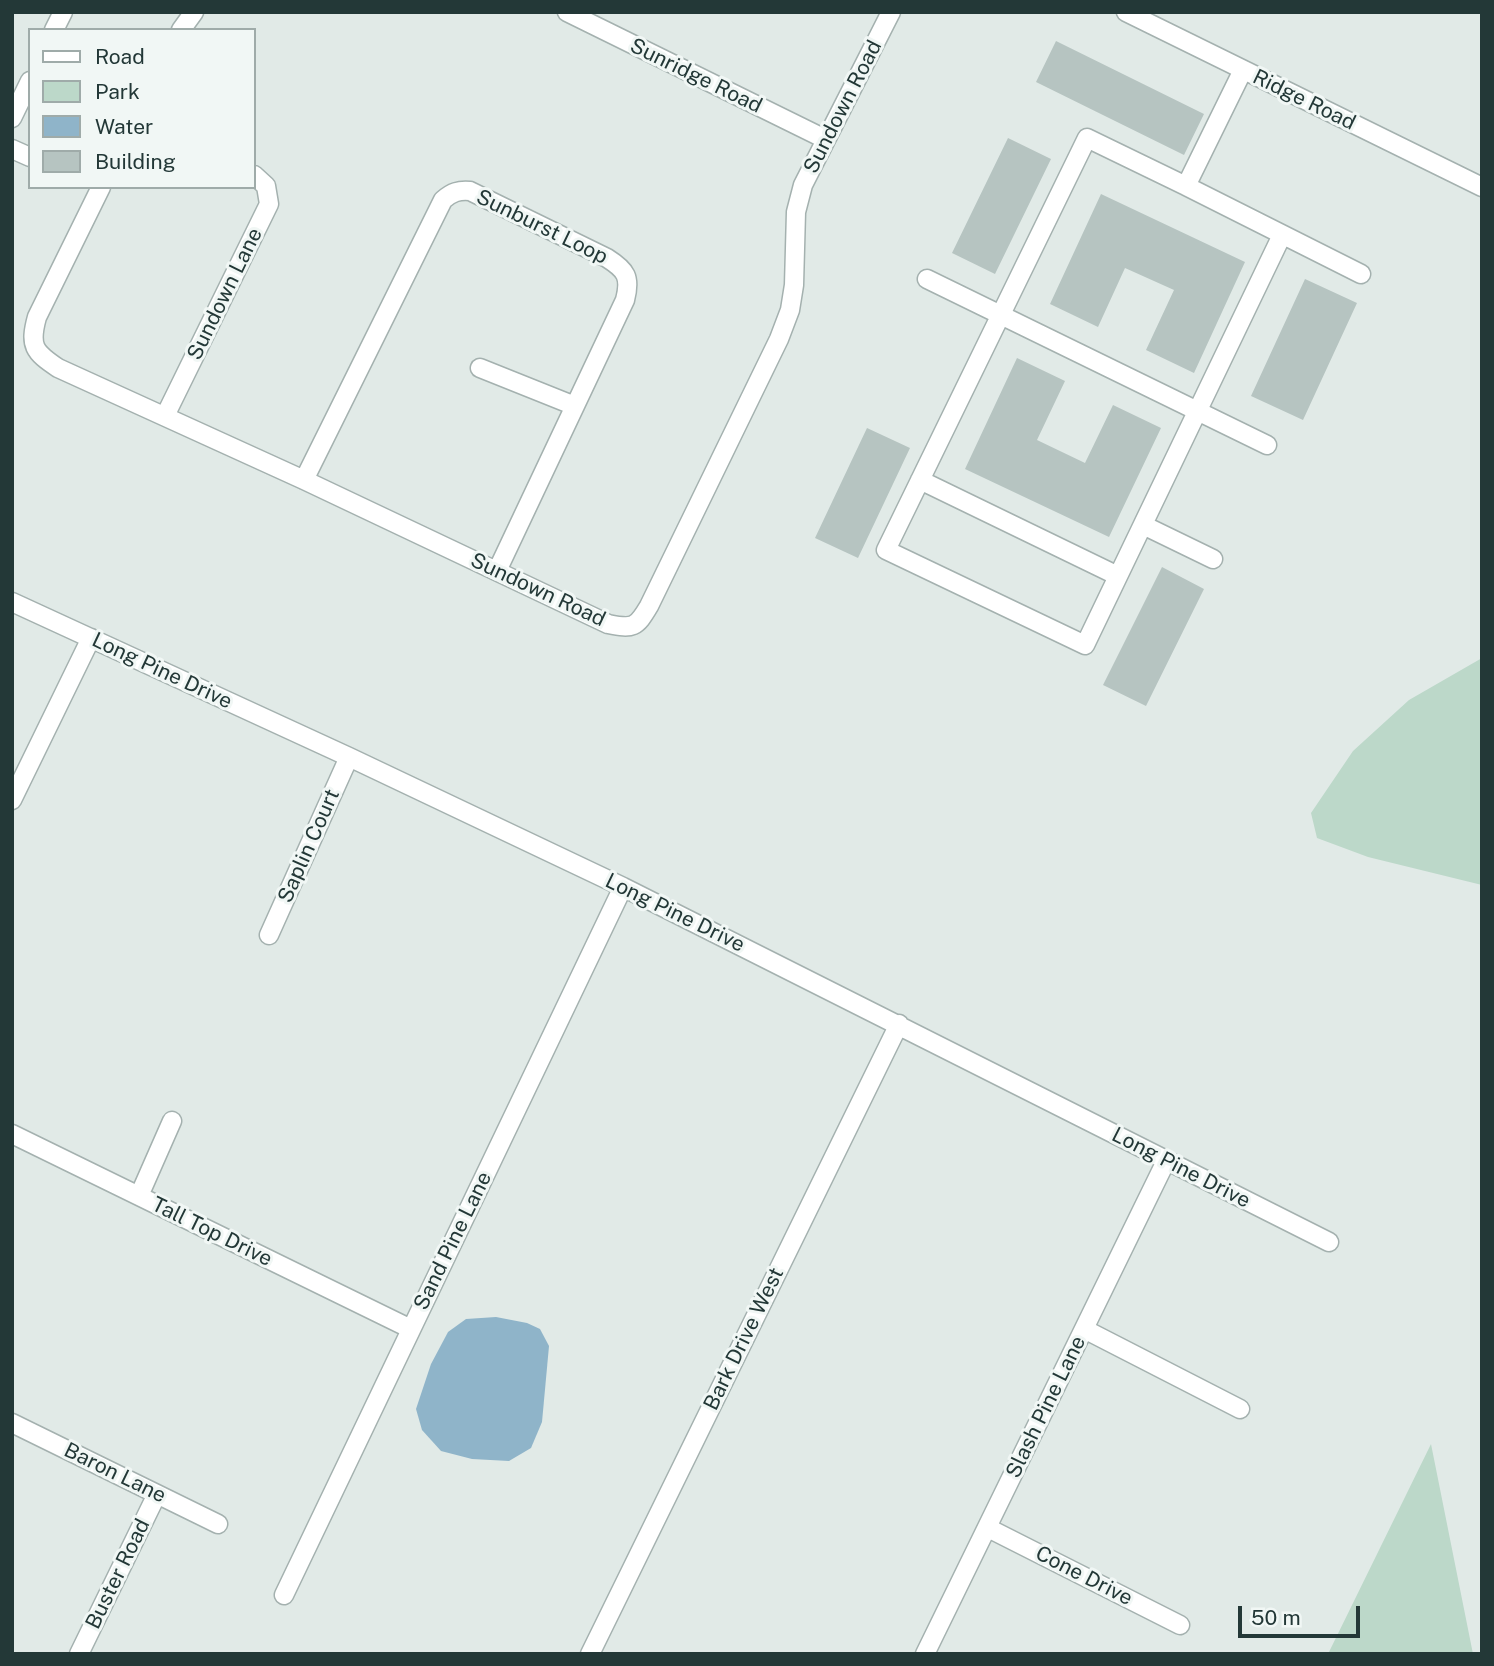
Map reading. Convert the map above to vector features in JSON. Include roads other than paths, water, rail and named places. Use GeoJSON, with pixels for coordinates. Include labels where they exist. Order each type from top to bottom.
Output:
{"type":"FeatureCollection","features":[{"type":"Feature","properties":{"kind":"street"},"geometry":{"type":"LineString","coordinates":[[55,28],[63,12]]}},
{"type":"Feature","properties":{"kind":"street"},"geometry":{"type":"LineString","coordinates":[[182,28],[194,12]]}},
{"type":"Feature","properties":{"kind":"street","name":"Sunridge Road"},"geometry":{"type":"LineString","coordinates":[[567,12],[825,139]]}},
{"type":"Feature","properties":{"kind":"street","name":"Sundown Road"},"geometry":{"type":"LineString","coordinates":[[98,189],[37,317],[33,337],[38,355],[58,368],[304,480],[608,624],[628,628],[639,622],[779,339],[790,310],[794,285],[796,212],[803,186],[891,12]]}},
{"type":"Feature","properties":{"kind":"street","name":"Ridge Road"},"geometry":{"type":"LineString","coordinates":[[1125,12],[1482,187]]}},
{"type":"Feature","properties":{"kind":"street"},"geometry":{"type":"LineString","coordinates":[[1186,186],[1243,70]]}},
{"type":"Feature","properties":{"kind":"street"},"geometry":{"type":"LineString","coordinates":[[12,118],[28,85]]}},
{"type":"Feature","properties":{"kind":"street"},"geometry":{"type":"LineString","coordinates":[[1282,235],[1085,645],[886,550],[1087,138],[1361,274]]}},
{"type":"Feature","properties":{"kind":"street"},"geometry":{"type":"LineString","coordinates":[[12,149],[28,157]]}},
{"type":"Feature","properties":{"kind":"street","name":"Sundown Lane"},"geometry":{"type":"LineString","coordinates":[[165,416],[269,204],[266,186],[256,177]]}},
{"type":"Feature","properties":{"kind":"street","name":"Sunburst Loop"},"geometry":{"type":"LineString","coordinates":[[304,480],[443,200],[449,194],[460,190],[470,191],[607,258],[618,265],[629,283],[625,299],[497,571]]}},
{"type":"Feature","properties":{"kind":"street"},"geometry":{"type":"LineString","coordinates":[[928,279],[1267,445]]}},
{"type":"Feature","properties":{"kind":"street"},"geometry":{"type":"LineString","coordinates":[[480,368],[575,406]]}},
{"type":"Feature","properties":{"kind":"street"},"geometry":{"type":"LineString","coordinates":[[920,480],[1118,576]]}},
{"type":"Feature","properties":{"kind":"street"},"geometry":{"type":"LineString","coordinates":[[1143,525],[1213,559]]}},
{"type":"Feature","properties":{"kind":"street","name":"Long Pine Drive"},"geometry":{"type":"LineString","coordinates":[[12,602],[623,887],[1329,1242]]}},
{"type":"Feature","properties":{"kind":"street"},"geometry":{"type":"LineString","coordinates":[[12,800],[91,638]]}},
{"type":"Feature","properties":{"kind":"street","name":"Saplin Court"},"geometry":{"type":"LineString","coordinates":[[269,935],[349,757]]}},
{"type":"Feature","properties":{"kind":"street","name":"Sand Pine Lane"},"geometry":{"type":"LineString","coordinates":[[284,1595],[623,887]]}},
{"type":"Feature","properties":{"kind":"street","name":"Bark Drive West"},"geometry":{"type":"LineString","coordinates":[[590,1654],[899,1024]]}},
{"type":"Feature","properties":{"kind":"street"},"geometry":{"type":"LineString","coordinates":[[139,1196],[172,1121]]}},
{"type":"Feature","properties":{"kind":"street","name":"Tall Top Drive"},"geometry":{"type":"LineString","coordinates":[[12,1134],[411,1329]]}},
{"type":"Feature","properties":{"kind":"street","name":"Slash Pine Lane"},"geometry":{"type":"LineString","coordinates":[[925,1654],[1166,1161]]}},
{"type":"Feature","properties":{"kind":"street"},"geometry":{"type":"LineString","coordinates":[[1084,1329],[1240,1409]]}},
{"type":"Feature","properties":{"kind":"street","name":"Baron Lane"},"geometry":{"type":"LineString","coordinates":[[12,1423],[218,1524]]}},
{"type":"Feature","properties":{"kind":"street","name":"Buster Road"},"geometry":{"type":"LineString","coordinates":[[79,1654],[157,1494]]}},
{"type":"Feature","properties":{"kind":"street","name":"Cone Drive"},"geometry":{"type":"LineString","coordinates":[[988,1528],[1180,1625]]}},
{"type":"Feature","properties":{"kind":"water"},"geometry":{"type":"Polygon","coordinates":[[[496,1317],[527,1323],[540,1329],[549,1346],[542,1422],[531,1448],[509,1461],[472,1459],[441,1451],[422,1430],[416,1409],[431,1364],[448,1332],[466,1319],[496,1317]]]}}]}
